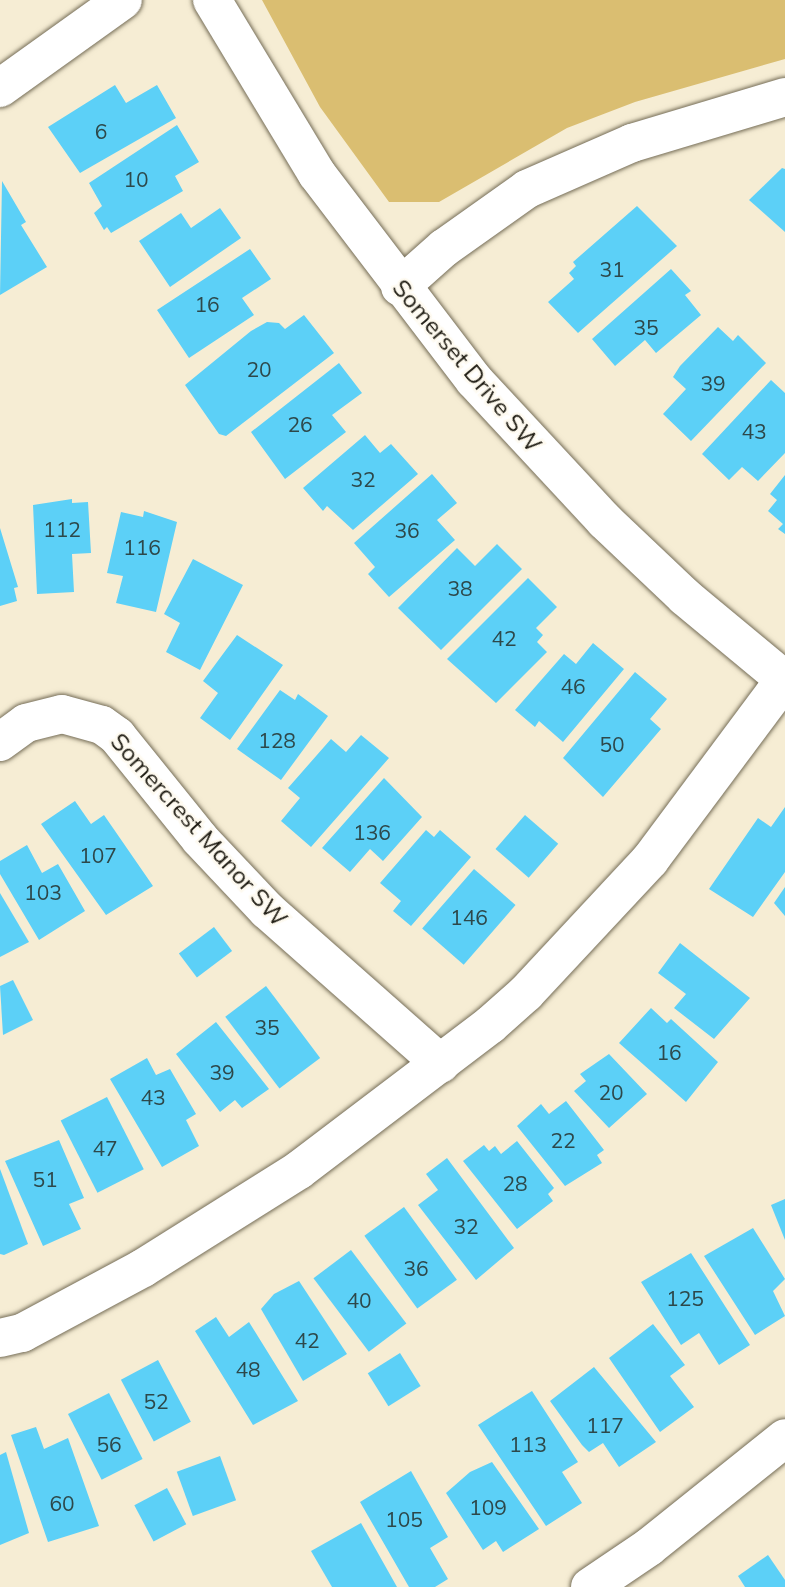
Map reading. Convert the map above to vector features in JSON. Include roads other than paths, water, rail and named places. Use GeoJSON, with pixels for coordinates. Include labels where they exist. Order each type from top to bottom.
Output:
{"type":"FeatureCollection","features":[{"type":"Feature","properties":{"kind":"street"},"geometry":{"type":"LineString","coordinates":[[0,88],[123,0]]}},
{"type":"Feature","properties":{"kind":"street","name":"Somerset Drive SW"},"geometry":{"type":"LineString","coordinates":[[212,0],[317,174],[400,287],[474,380],[564,480],[685,597],[785,680]]}},
{"type":"Feature","properties":{"kind":"street"},"geometry":{"type":"LineString","coordinates":[[400,287],[444,248],[527,189],[632,143],[785,97]]}},
{"type":"Feature","properties":{"kind":"street"},"geometry":{"type":"LineString","coordinates":[[0,1338],[22,1333],[143,1268],[299,1170],[442,1064],[526,993],[650,860],[785,680]]}},
{"type":"Feature","properties":{"kind":"street","name":"Somercrest Manor SW"},"geometry":{"type":"LineString","coordinates":[[0,742],[26,723],[62,714],[102,725],[117,736],[201,839],[267,910],[442,1064]]}},
{"type":"Feature","properties":{"kind":"street"},"geometry":{"type":"LineString","coordinates":[[590,1587],[649,1547],[785,1438]]}}]}
